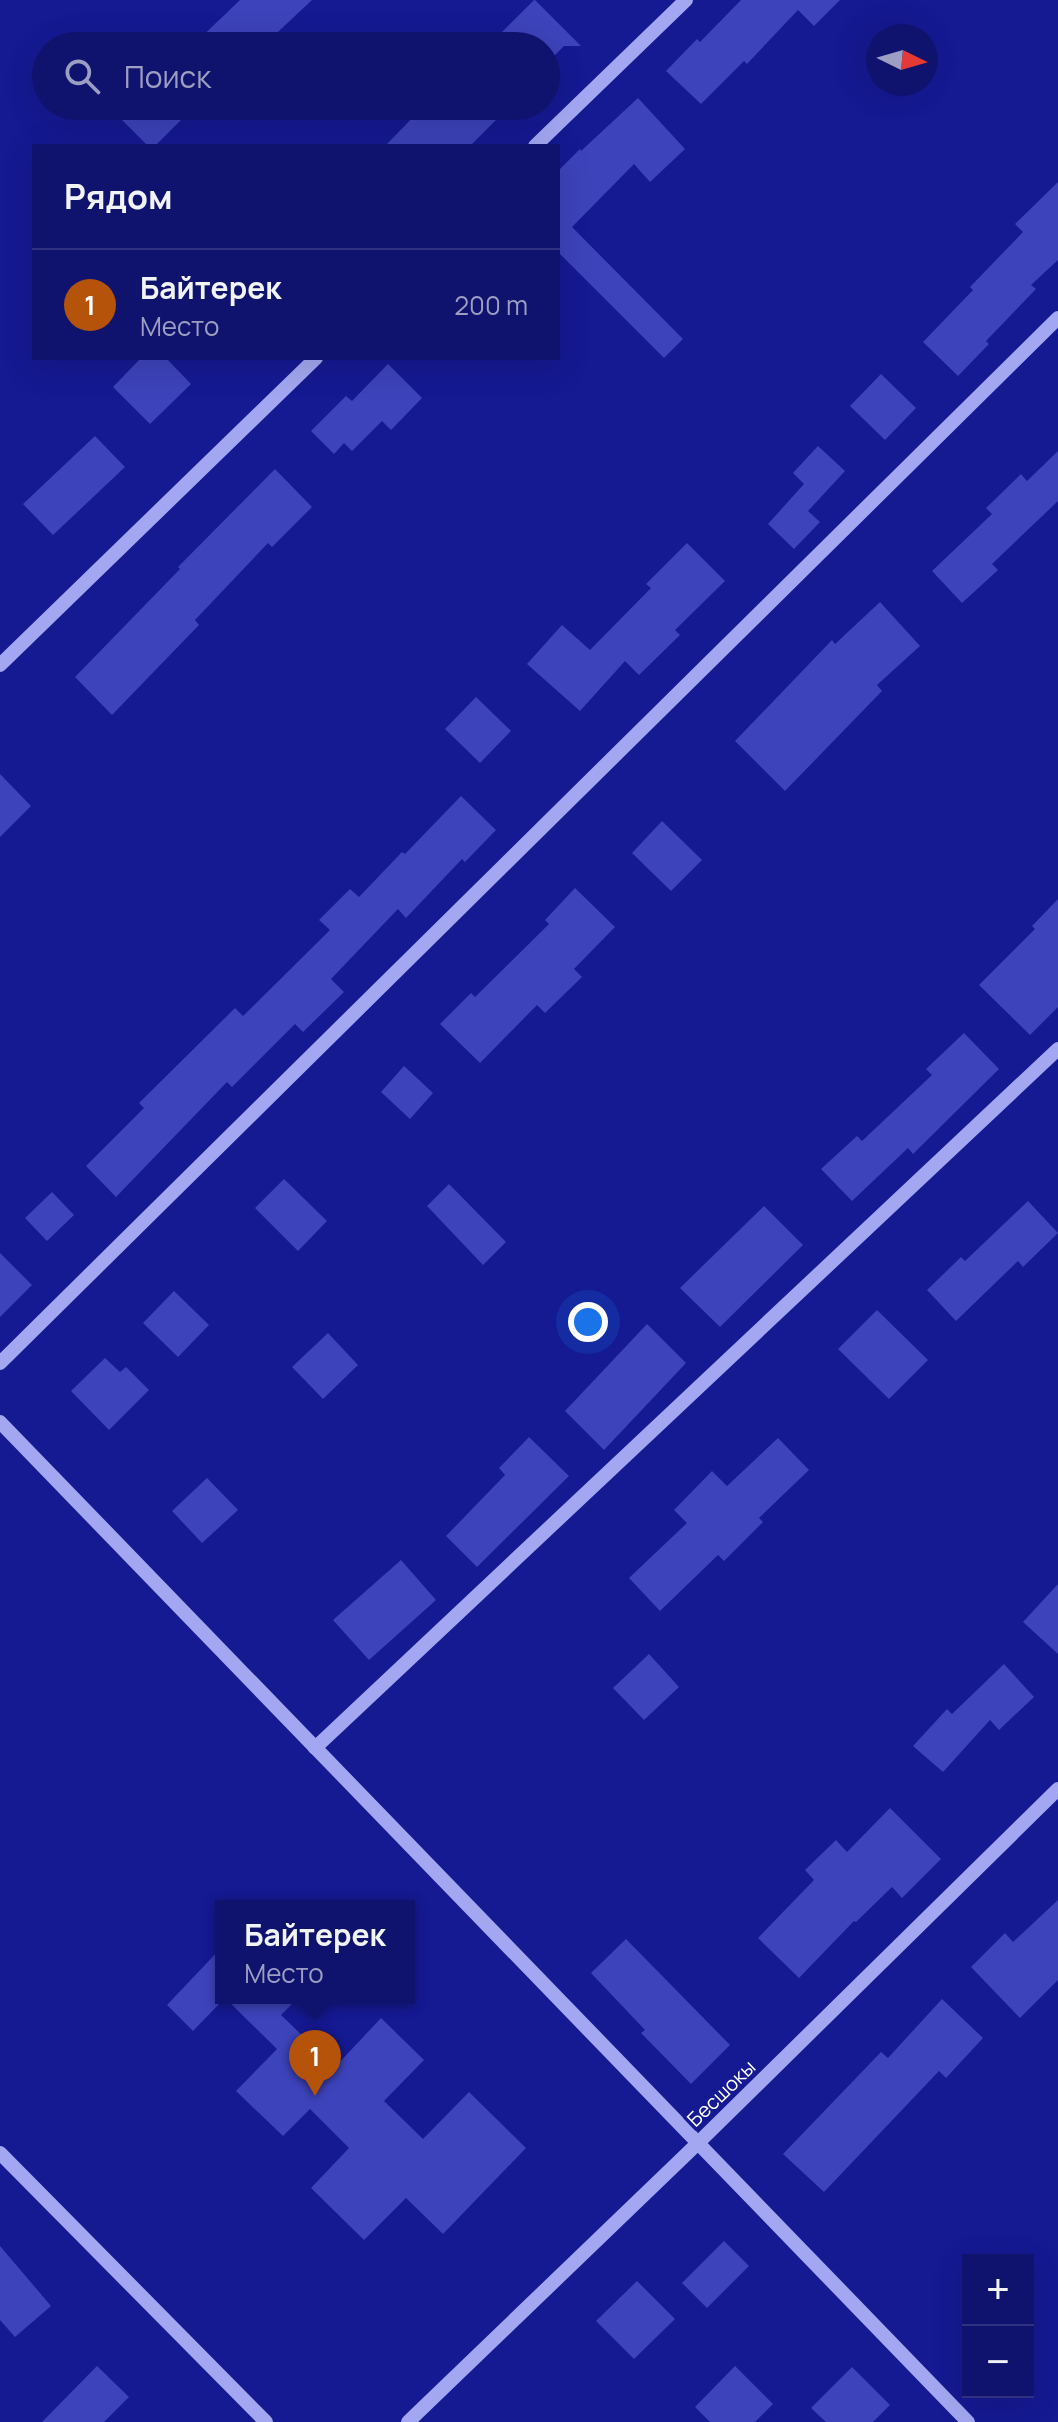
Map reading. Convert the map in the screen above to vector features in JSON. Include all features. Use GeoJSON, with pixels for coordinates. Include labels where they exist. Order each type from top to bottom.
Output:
{"type":"FeatureCollection","features":[{"type":"Feature","properties":{"kind":"street"},"geometry":{"type":"LineString","coordinates":[[537,144],[686,0]]}},
{"type":"Feature","properties":{"kind":"street"},"geometry":{"type":"LineString","coordinates":[[0,1363],[1058,318]]}},
{"type":"Feature","properties":{"kind":"street"},"geometry":{"type":"LineString","coordinates":[[0,665],[314,360]]}},
{"type":"Feature","properties":{"kind":"street"},"geometry":{"type":"LineString","coordinates":[[315,1748],[1058,1049]]}},
{"type":"Feature","properties":{"kind":"street"},"geometry":{"type":"LineString","coordinates":[[0,1422],[968,2422]]}},
{"type":"Feature","properties":{"kind":"street","name":"Бесшокы"},"geometry":{"type":"LineString","coordinates":[[408,2422],[698,2143],[1058,1789]]}},
{"type":"Feature","properties":{"kind":"street"},"geometry":{"type":"LineString","coordinates":[[0,2153],[266,2422]]}},
{"type":"Feature","properties":{"kind":"building"},"geometry":{"type":"Polygon","coordinates":[[[240,0],[312,0],[278,32],[207,32],[240,0]]]}},
{"type":"Feature","properties":{"kind":"building"},"geometry":{"type":"Polygon","coordinates":[[[535,0],[581,46],[564,46],[560,50],[560,32],[502,32],[535,0]]]}},
{"type":"Feature","properties":{"kind":"building"},"geometry":{"type":"Polygon","coordinates":[[[741,0],[840,0],[814,26],[798,10],[747,64],[744,61],[701,104],[666,71],[741,0]]]}},
{"type":"Feature","properties":{"kind":"building"},"geometry":{"type":"Polygon","coordinates":[[[638,98],[685,149],[650,182],[634,164],[572,227],[683,339],[664,358],[560,254],[560,169],[638,98]]]}},
{"type":"Feature","properties":{"kind":"building"},"geometry":{"type":"Polygon","coordinates":[[[122,120],[181,120],[157,144],[146,144],[122,120]]]}},
{"type":"Feature","properties":{"kind":"building"},"geometry":{"type":"Polygon","coordinates":[[[410,120],[496,120],[472,144],[387,144],[410,120]]]}},
{"type":"Feature","properties":{"kind":"building"},"geometry":{"type":"Polygon","coordinates":[[[1058,182],[1058,260],[1031,285],[1036,289],[986,341],[989,344],[958,376],[923,342],[1023,232],[1015,224],[1058,182]]]}},
{"type":"Feature","properties":{"kind":"building"},"geometry":{"type":"Polygon","coordinates":[[[139,360],[168,360],[191,384],[150,424],[113,387],[139,360]]]}},
{"type":"Feature","properties":{"kind":"building"},"geometry":{"type":"Polygon","coordinates":[[[388,364],[422,398],[391,430],[382,421],[352,451],[344,443],[334,454],[311,431],[346,396],[352,401],[388,364]]]}},
{"type":"Feature","properties":{"kind":"building"},"geometry":{"type":"Polygon","coordinates":[[[881,374],[916,408],[885,440],[850,406],[881,374]]]}},
{"type":"Feature","properties":{"kind":"building"},"geometry":{"type":"Polygon","coordinates":[[[95,436],[125,467],[53,535],[23,504],[95,436]]]}},
{"type":"Feature","properties":{"kind":"building"},"geometry":{"type":"Polygon","coordinates":[[[818,446],[845,471],[808,511],[820,522],[794,549],[768,524],[804,484],[793,473],[818,446]]]}},
{"type":"Feature","properties":{"kind":"building"},"geometry":{"type":"Polygon","coordinates":[[[1058,451],[1058,501],[992,564],[998,570],[962,603],[932,571],[992,514],[986,508],[1021,474],[1027,481],[1058,451]]]}},
{"type":"Feature","properties":{"kind":"building"},"geometry":{"type":"Polygon","coordinates":[[[275,469],[312,507],[272,547],[268,543],[195,620],[199,625],[112,715],[75,677],[275,469]]]}},
{"type":"Feature","properties":{"kind":"building"},"geometry":{"type":"Polygon","coordinates":[[[687,543],[725,581],[675,630],[680,635],[639,675],[625,661],[580,711],[527,664],[562,625],[590,650],[651,588],[646,584],[687,543]]]}},
{"type":"Feature","properties":{"kind":"building"},"geometry":{"type":"Polygon","coordinates":[[[880,602],[920,646],[877,685],[882,691],[785,791],[735,741],[832,640],[835,644],[880,602]]]}},
{"type":"Feature","properties":{"kind":"building"},"geometry":{"type":"Polygon","coordinates":[[[476,697],[511,731],[480,763],[445,729],[476,697]]]}},
{"type":"Feature","properties":{"kind":"building"},"geometry":{"type":"Polygon","coordinates":[[[0,774],[31,806],[0,837],[0,774]]]}},
{"type":"Feature","properties":{"kind":"building"},"geometry":{"type":"Polygon","coordinates":[[[461,796],[496,830],[465,862],[462,859],[406,918],[398,909],[331,979],[344,992],[303,1032],[295,1024],[232,1087],[227,1082],[116,1197],[86,1166],[144,1108],[139,1103],[235,1008],[243,1016],[330,930],[319,920],[350,889],[359,897],[461,796]]]}},
{"type":"Feature","properties":{"kind":"building"},"geometry":{"type":"Polygon","coordinates":[[[662,821],[702,860],[671,891],[632,853],[662,821]]]}},
{"type":"Feature","properties":{"kind":"building"},"geometry":{"type":"Polygon","coordinates":[[[575,888],[615,927],[574,969],[582,977],[545,1013],[537,1005],[480,1063],[440,1024],[471,993],[475,997],[549,924],[545,920],[575,888]]]}},
{"type":"Feature","properties":{"kind":"building"},"geometry":{"type":"Polygon","coordinates":[[[1058,899],[1058,1007],[1030,1035],[979,985],[1035,929],[1032,926],[1058,899]]]}},
{"type":"Feature","properties":{"kind":"building"},"geometry":{"type":"Polygon","coordinates":[[[964,1033],[999,1069],[913,1154],[908,1148],[852,1201],[821,1169],[857,1136],[862,1141],[932,1075],[926,1069],[964,1033]]]}},
{"type":"Feature","properties":{"kind":"building"},"geometry":{"type":"Polygon","coordinates":[[[404,1066],[433,1093],[410,1119],[381,1092],[404,1066]]]}},
{"type":"Feature","properties":{"kind":"building"},"geometry":{"type":"Polygon","coordinates":[[[284,1179],[327,1221],[298,1251],[255,1208],[284,1179]]]}},
{"type":"Feature","properties":{"kind":"building"},"geometry":{"type":"Polygon","coordinates":[[[449,1184],[506,1242],[483,1265],[427,1206],[449,1184]]]}},
{"type":"Feature","properties":{"kind":"building"},"geometry":{"type":"Polygon","coordinates":[[[52,1192],[74,1215],[47,1241],[25,1218],[52,1192]]]}},
{"type":"Feature","properties":{"kind":"building"},"geometry":{"type":"Polygon","coordinates":[[[1028,1201],[1058,1233],[1023,1267],[1018,1261],[956,1321],[927,1290],[961,1257],[965,1261],[1028,1201]]]}},
{"type":"Feature","properties":{"kind":"building"},"geometry":{"type":"Polygon","coordinates":[[[764,1206],[803,1245],[720,1327],[680,1288],[764,1206]]]}},
{"type":"Feature","properties":{"kind":"building"},"geometry":{"type":"Polygon","coordinates":[[[0,1253],[32,1285],[0,1317],[0,1253]]]}},
{"type":"Feature","properties":{"kind":"building"},"geometry":{"type":"Polygon","coordinates":[[[174,1291],[209,1325],[178,1357],[143,1323],[174,1291]]]}},
{"type":"Feature","properties":{"kind":"building"},"geometry":{"type":"Polygon","coordinates":[[[877,1310],[928,1360],[889,1399],[838,1349],[877,1310]]]}},
{"type":"Feature","properties":{"kind":"building"},"geometry":{"type":"Polygon","coordinates":[[[647,1324],[686,1363],[604,1450],[565,1411],[647,1324]]]}},
{"type":"Feature","properties":{"kind":"building"},"geometry":{"type":"Polygon","coordinates":[[[328,1333],[358,1365],[323,1399],[292,1367],[328,1333]]]}},
{"type":"Feature","properties":{"kind":"building"},"geometry":{"type":"Polygon","coordinates":[[[105,1358],[120,1372],[126,1367],[149,1390],[109,1430],[71,1391],[105,1358]]]}},
{"type":"Feature","properties":{"kind":"building"},"geometry":{"type":"Polygon","coordinates":[[[529,1437],[569,1476],[477,1567],[446,1536],[505,1475],[499,1468],[529,1437]]]}},
{"type":"Feature","properties":{"kind":"building"},"geometry":{"type":"Polygon","coordinates":[[[778,1438],[809,1470],[759,1518],[763,1522],[724,1561],[718,1555],[660,1611],[629,1578],[687,1523],[674,1510],[712,1471],[727,1486],[778,1438]]]}},
{"type":"Feature","properties":{"kind":"building"},"geometry":{"type":"Polygon","coordinates":[[[207,1478],[238,1510],[202,1543],[172,1511],[207,1478]]]}},
{"type":"Feature","properties":{"kind":"building"},"geometry":{"type":"Polygon","coordinates":[[[401,1560],[436,1600],[369,1660],[333,1620],[401,1560]]]}},
{"type":"Feature","properties":{"kind":"building"},"geometry":{"type":"Polygon","coordinates":[[[1058,1584],[1058,1654],[1023,1622],[1058,1584]]]}},
{"type":"Feature","properties":{"kind":"building"},"geometry":{"type":"Polygon","coordinates":[[[649,1654],[679,1687],[644,1720],[613,1688],[649,1654]]]}},
{"type":"Feature","properties":{"kind":"building"},"geometry":{"type":"Polygon","coordinates":[[[1004,1664],[1034,1697],[999,1730],[990,1720],[943,1772],[913,1746],[947,1709],[952,1714],[1004,1664]]]}},
{"type":"Feature","properties":{"kind":"building"},"geometry":{"type":"Polygon","coordinates":[[[890,1808],[941,1859],[902,1898],[892,1887],[799,1978],[758,1938],[814,1880],[805,1870],[836,1840],[847,1852],[890,1808]]]}},
{"type":"Feature","properties":{"kind":"building"},"geometry":{"type":"Polygon","coordinates":[[[1058,1900],[1058,1980],[1020,2018],[971,1967],[1005,1933],[1013,1942],[1058,1900]]]}},
{"type":"Feature","properties":{"kind":"building"},"geometry":{"type":"Polygon","coordinates":[[[626,1939],[730,2045],[691,2084],[641,2033],[645,2030],[591,1973],[626,1939]]]}},
{"type":"Feature","properties":{"kind":"building"},"geometry":{"type":"Polygon","coordinates":[[[215,1954],[215,2004],[219,2004],[193,2031],[167,2005],[215,1954]]]}},
{"type":"Feature","properties":{"kind":"building"},"geometry":{"type":"Polygon","coordinates":[[[942,1999],[983,2038],[946,2078],[939,2071],[824,2192],[783,2154],[881,2052],[888,2058],[942,1999]]]}},
{"type":"Feature","properties":{"kind":"building"},"geometry":{"type":"Polygon","coordinates":[[[231,2004],[292,2004],[281,2015],[335,2067],[381,2018],[424,2060],[384,2101],[423,2139],[469,2092],[526,2148],[443,2234],[406,2198],[364,2240],[311,2188],[349,2148],[310,2109],[283,2136],[236,2091],[277,2049],[231,2004]]]}},
{"type":"Feature","properties":{"kind":"building"},"geometry":{"type":"Polygon","coordinates":[[[724,2241],[749,2266],[707,2308],[682,2283],[724,2241]]]}},
{"type":"Feature","properties":{"kind":"building"},"geometry":{"type":"Polygon","coordinates":[[[0,2246],[51,2306],[15,2337],[0,2320],[0,2246]]]}},
{"type":"Feature","properties":{"kind":"building"},"geometry":{"type":"Polygon","coordinates":[[[637,2281],[675,2319],[634,2359],[596,2321],[637,2281]]]}},
{"type":"Feature","properties":{"kind":"building"},"geometry":{"type":"Polygon","coordinates":[[[97,2366],[129,2397],[104,2422],[42,2422],[97,2366]]]}},
{"type":"Feature","properties":{"kind":"building"},"geometry":{"type":"Polygon","coordinates":[[[735,2366],[773,2404],[755,2422],[710,2422],[695,2407],[735,2366]]]}},
{"type":"Feature","properties":{"kind":"building"},"geometry":{"type":"Polygon","coordinates":[[[852,2367],[890,2405],[873,2422],[826,2422],[811,2408],[852,2367]]]}},
{"type":"Feature","properties":{"kind":"place","name":"Байтерек"},"geometry":{"type":"Point","coordinates":[315,2096]}}]}
